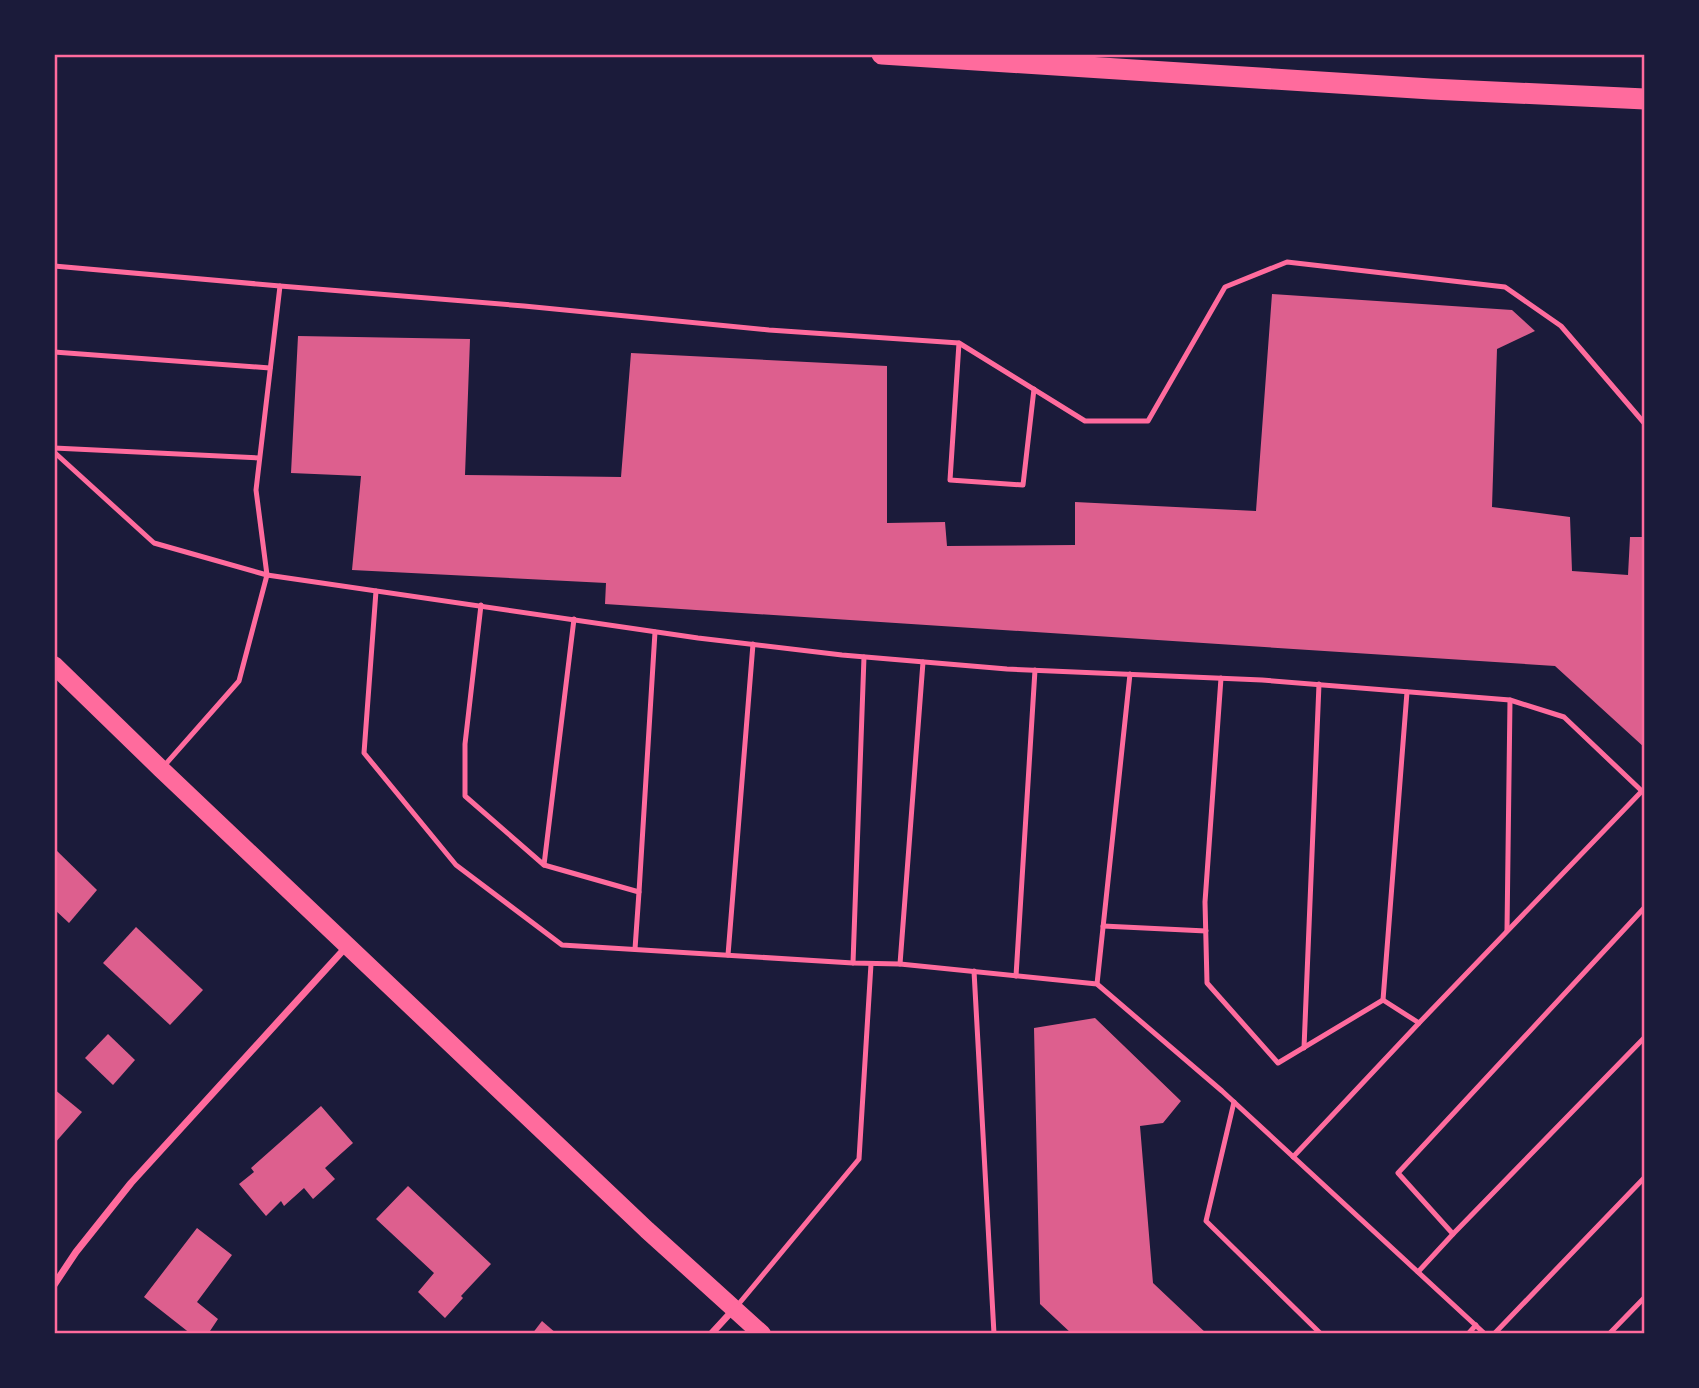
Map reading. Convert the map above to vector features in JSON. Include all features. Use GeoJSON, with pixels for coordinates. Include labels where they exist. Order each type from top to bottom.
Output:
{"type":"FeatureCollection","features":[{"type":"Feature","properties":{"kind":"highway"},"geometry":{"type":"LineString","coordinates":[[882,54],[1431,89],[1645,99]]}},
{"type":"Feature","properties":{"kind":"main road"},"geometry":{"type":"LineString","coordinates":[[54,665],[647,1230],[762,1334]]}},
{"type":"Feature","properties":{"kind":"street"},"geometry":{"type":"LineString","coordinates":[[54,1285],[76,1252],[131,1183],[348,945]]}},
{"type":"Feature","properties":{"kind":"street"},"geometry":{"type":"LineString","coordinates":[[711,1334],[735,1309]]}},
{"type":"Feature","properties":{"kind":"lane"},"geometry":{"type":"LineString","coordinates":[[54,266],[510,304],[769,330],[960,343],[1086,421],[1148,421],[1225,287],[1287,262],[1505,287],[1561,326],[1645,424]]}},
{"type":"Feature","properties":{"kind":"lane"},"geometry":{"type":"LineString","coordinates":[[161,769],[239,681],[267,575],[256,490],[280,286]]}},
{"type":"Feature","properties":{"kind":"lane"},"geometry":{"type":"LineString","coordinates":[[960,343],[950,480],[1023,485],[1034,389]]}},
{"type":"Feature","properties":{"kind":"lane"},"geometry":{"type":"LineString","coordinates":[[54,352],[270,368]]}},
{"type":"Feature","properties":{"kind":"lane"},"geometry":{"type":"LineString","coordinates":[[54,450],[259,458]]}},
{"type":"Feature","properties":{"kind":"lane"},"geometry":{"type":"LineString","coordinates":[[54,450],[154,543],[267,575],[655,632],[864,657],[1035,670],[1319,684],[1510,700],[1564,717],[1643,793],[1507,931],[1293,1157]]}},
{"type":"Feature","properties":{"kind":"lane"},"geometry":{"type":"LineString","coordinates":[[376,591],[364,753],[456,865],[562,945],[900,964],[1097,984],[1234,1102],[1485,1334]]}},
{"type":"Feature","properties":{"kind":"lane"},"geometry":{"type":"LineString","coordinates":[[481,606],[466,744],[465,796],[544,864],[639,892]]}},
{"type":"Feature","properties":{"kind":"lane"},"geometry":{"type":"LineString","coordinates":[[544,864],[574,619]]}},
{"type":"Feature","properties":{"kind":"lane"},"geometry":{"type":"LineString","coordinates":[[635,949],[655,632]]}},
{"type":"Feature","properties":{"kind":"lane"},"geometry":{"type":"LineString","coordinates":[[728,955],[753,644]]}},
{"type":"Feature","properties":{"kind":"lane"},"geometry":{"type":"LineString","coordinates":[[853,963],[864,657]]}},
{"type":"Feature","properties":{"kind":"lane"},"geometry":{"type":"LineString","coordinates":[[900,964],[923,662]]}},
{"type":"Feature","properties":{"kind":"lane"},"geometry":{"type":"LineString","coordinates":[[1016,976],[1035,670]]}},
{"type":"Feature","properties":{"kind":"lane"},"geometry":{"type":"LineString","coordinates":[[1097,984],[1130,674]]}},
{"type":"Feature","properties":{"kind":"lane"},"geometry":{"type":"LineString","coordinates":[[1221,678],[1205,902],[1207,984],[1278,1063],[1383,1000]]}},
{"type":"Feature","properties":{"kind":"lane"},"geometry":{"type":"LineString","coordinates":[[1304,1048],[1319,684]]}},
{"type":"Feature","properties":{"kind":"lane"},"geometry":{"type":"LineString","coordinates":[[1383,1000],[1407,692]]}},
{"type":"Feature","properties":{"kind":"lane"},"geometry":{"type":"LineString","coordinates":[[1507,931],[1510,700]]}},
{"type":"Feature","properties":{"kind":"lane"},"geometry":{"type":"LineString","coordinates":[[1452,1234],[1398,1173],[1645,907]]}},
{"type":"Feature","properties":{"kind":"lane"},"geometry":{"type":"LineString","coordinates":[[1103,926],[1206,931]]}},
{"type":"Feature","properties":{"kind":"lane"},"geometry":{"type":"LineString","coordinates":[[735,1309],[859,1158],[872,964]]}},
{"type":"Feature","properties":{"kind":"lane"},"geometry":{"type":"LineString","coordinates":[[974,971],[994,1334]]}},
{"type":"Feature","properties":{"kind":"lane"},"geometry":{"type":"LineString","coordinates":[[1383,1000],[1419,1023]]}},
{"type":"Feature","properties":{"kind":"lane"},"geometry":{"type":"LineString","coordinates":[[1418,1272],[1645,1037]]}},
{"type":"Feature","properties":{"kind":"lane"},"geometry":{"type":"LineString","coordinates":[[1234,1102],[1206,1221],[1321,1334]]}},
{"type":"Feature","properties":{"kind":"lane"},"geometry":{"type":"LineString","coordinates":[[1494,1334],[1645,1177]]}},
{"type":"Feature","properties":{"kind":"lane"},"geometry":{"type":"LineString","coordinates":[[1609,1334],[1645,1297]]}},
{"type":"Feature","properties":{"kind":"lane"},"geometry":{"type":"LineString","coordinates":[[1468,1334],[1476,1325]]}},
{"type":"Feature","properties":{"kind":"building"},"geometry":{"type":"Polygon","coordinates":[[[1272,294],[1512,310],[1535,331],[1497,349],[1492,507],[1570,517],[1572,571],[1628,575],[1630,537],[1645,537],[1645,748],[1555,666],[605,604],[606,583],[352,570],[361,476],[291,473],[298,336],[470,339],[465,475],[621,477],[631,353],[887,366],[887,523],[945,522],[947,546],[1075,545],[1075,502],[1256,511],[1272,294]]]}},
{"type":"Feature","properties":{"kind":"building"},"geometry":{"type":"Polygon","coordinates":[[[54,848],[97,890],[69,923],[54,909],[54,848]]]}},
{"type":"Feature","properties":{"kind":"building"},"geometry":{"type":"Polygon","coordinates":[[[136,927],[203,990],[170,1025],[103,963],[136,927]]]}},
{"type":"Feature","properties":{"kind":"building"},"geometry":{"type":"Polygon","coordinates":[[[1095,1018],[1181,1101],[1163,1123],[1140,1126],[1153,1283],[1207,1334],[1072,1334],[1040,1304],[1034,1028],[1095,1018]]]}},
{"type":"Feature","properties":{"kind":"building"},"geometry":{"type":"Polygon","coordinates":[[[108,1034],[135,1060],[113,1085],[85,1058],[108,1034]]]}},
{"type":"Feature","properties":{"kind":"building"},"geometry":{"type":"Polygon","coordinates":[[[54,1089],[82,1112],[54,1144],[54,1089]]]}},
{"type":"Feature","properties":{"kind":"building"},"geometry":{"type":"Polygon","coordinates":[[[321,1106],[353,1143],[325,1168],[335,1179],[313,1199],[304,1188],[284,1206],[281,1201],[266,1216],[239,1184],[254,1172],[251,1168],[321,1106]]]}},
{"type":"Feature","properties":{"kind":"building"},"geometry":{"type":"Polygon","coordinates":[[[408,1186],[491,1264],[445,1318],[418,1292],[434,1273],[376,1219],[408,1186]]]}},
{"type":"Feature","properties":{"kind":"building"},"geometry":{"type":"Polygon","coordinates":[[[197,1228],[232,1255],[197,1302],[218,1319],[208,1334],[191,1334],[144,1297],[197,1228]]]}},
{"type":"Feature","properties":{"kind":"building"},"geometry":{"type":"Polygon","coordinates":[[[542,1321],[557,1334],[532,1334],[542,1321]]]}}]}
